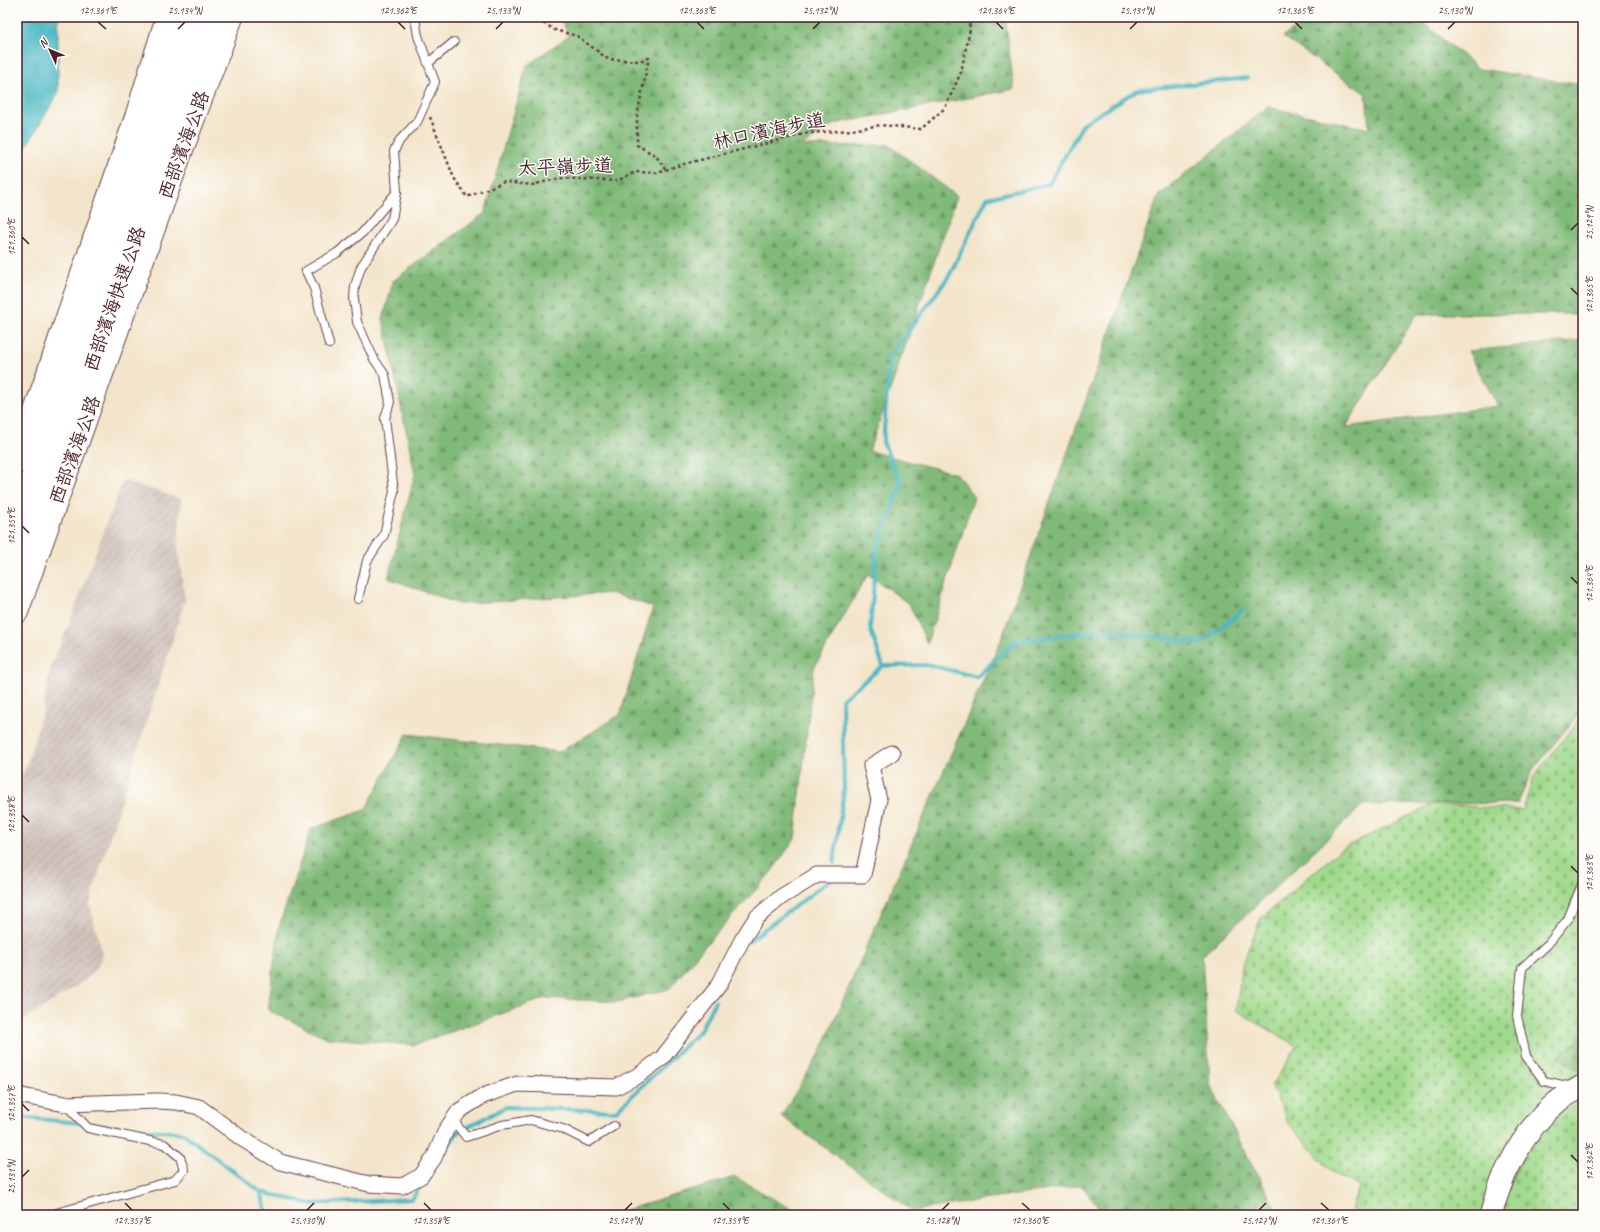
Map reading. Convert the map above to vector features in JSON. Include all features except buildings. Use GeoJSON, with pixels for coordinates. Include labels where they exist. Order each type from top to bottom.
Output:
{"type":"FeatureCollection","features":[{"type":"Feature","properties":{"kind":"main road"},"geometry":{"type":"LineString","coordinates":[[17,463],[136,116],[167,17]]}},
{"type":"Feature","properties":{"kind":"main road"},"geometry":{"type":"LineString","coordinates":[[167,115],[174,35],[179,17]]}},
{"type":"Feature","properties":{"kind":"main road","name":"西部濱海快速公路"},"geometry":{"type":"LineString","coordinates":[[17,580],[68,436],[167,115],[190,17]]}},
{"type":"Feature","properties":{"kind":"main road","name":"西部濱海快速公路"},"geometry":{"type":"LineString","coordinates":[[17,522],[167,115],[210,17]]}},
{"type":"Feature","properties":{"kind":"main road"},"geometry":{"type":"LineString","coordinates":[[167,115],[222,17]]}},
{"type":"Feature","properties":{"kind":"main road","name":"西部濱海公路"},"geometry":{"type":"LineString","coordinates":[[17,612],[183,147],[232,17]]}},
{"type":"Feature","properties":{"kind":"main road"},"geometry":{"type":"LineString","coordinates":[[1491,1215],[1502,1179],[1519,1148],[1531,1131],[1548,1110],[1558,1101],[1581,1088]]}},
{"type":"Feature","properties":{"kind":"street"},"geometry":{"type":"LineString","coordinates":[[17,1095],[70,1109],[158,1101],[176,1102],[199,1107],[241,1138],[280,1162],[369,1184],[402,1186],[421,1176],[434,1158],[446,1130],[454,1121],[459,1111],[483,1096],[516,1084],[616,1087],[639,1075],[662,1058],[719,985],[742,940],[756,918],[781,897],[817,875],[863,875],[879,800],[871,766],[892,753]]}},
{"type":"Feature","properties":{"kind":"lane"},"geometry":{"type":"LineString","coordinates":[[358,599],[368,561],[384,535],[394,491],[385,418],[390,402],[385,375],[374,359],[357,322],[354,299],[355,286],[361,267],[392,219],[397,192],[394,151],[400,140],[417,122],[426,105],[435,82],[418,36],[415,17]]}},
{"type":"Feature","properties":{"kind":"lane"},"geometry":{"type":"LineString","coordinates":[[428,63],[454,42]]}},
{"type":"Feature","properties":{"kind":"lane"},"geometry":{"type":"LineString","coordinates":[[329,344],[314,288],[306,271],[337,253],[362,233],[397,192]]}},
{"type":"Feature","properties":{"kind":"lane"},"geometry":{"type":"LineString","coordinates":[[1581,1088],[1544,1081],[1526,1056],[1517,1016],[1522,968],[1548,944],[1568,919],[1583,882]]}},
{"type":"Feature","properties":{"kind":"lane"},"geometry":{"type":"LineString","coordinates":[[49,1215],[175,1180],[184,1170],[180,1157],[164,1144],[88,1128],[70,1109]]}},
{"type":"Feature","properties":{"kind":"lane"},"geometry":{"type":"LineString","coordinates":[[454,1121],[466,1137],[502,1124],[531,1120],[563,1129],[589,1142],[614,1126]]}},
{"type":"Feature","properties":{"kind":"path"},"geometry":{"type":"LineString","coordinates":[[533,17],[555,30],[577,36],[608,59],[638,61],[649,58],[637,116],[637,145],[656,156],[666,170]]}},
{"type":"Feature","properties":{"kind":"path","name":"林口濱海步道"},"geometry":{"type":"LineString","coordinates":[[666,170],[676,166],[808,133],[852,130],[881,125],[921,129],[945,108],[961,72],[970,29],[968,17]]}},
{"type":"Feature","properties":{"kind":"path","name":"太平嶺步道"},"geometry":{"type":"LineString","coordinates":[[426,105],[454,178],[467,197],[504,182],[532,185],[560,178],[617,181],[635,172],[658,173],[666,170]]}},
{"type":"Feature","properties":{"kind":"shaded area"},"geometry":{"type":"Polygon","coordinates":[[[123,480],[181,499],[178,549],[185,600],[93,891],[90,905],[102,955],[97,967],[86,980],[28,1017],[17,1029],[17,786],[27,764],[42,713],[51,666],[65,634],[123,480]]]}},
{"type":"Feature","properties":{"kind":"green space"},"geometry":{"type":"Polygon","coordinates":[[[560,17],[1005,17],[1014,89],[834,124],[802,146],[889,145],[957,196],[869,451],[957,474],[974,497],[927,643],[909,604],[868,574],[814,668],[795,839],[769,875],[703,948],[669,989],[617,1002],[546,998],[414,1045],[328,1038],[268,1010],[279,927],[311,829],[365,810],[407,734],[560,752],[620,715],[653,607],[611,593],[459,604],[388,578],[415,474],[383,319],[393,281],[485,213],[527,65],[569,36],[560,17]]]}},
{"type":"Feature","properties":{"kind":"green space"},"geometry":{"type":"Polygon","coordinates":[[[1309,17],[1416,17],[1479,69],[1583,85],[1583,314],[1417,314],[1346,427],[1498,406],[1468,351],[1583,340],[1583,709],[1533,769],[1518,803],[1363,805],[1202,956],[1210,1085],[1279,1215],[1105,1215],[1081,1185],[912,1211],[781,1116],[820,1053],[1001,640],[1158,196],[1268,107],[1369,129],[1366,94],[1283,37],[1309,17]]]}},
{"type":"Feature","properties":{"kind":"green space"},"geometry":{"type":"Polygon","coordinates":[[[1583,715],[1583,1038],[1557,1057],[1583,1071],[1583,1075],[1560,1094],[1491,1215],[1365,1215],[1351,1210],[1359,1187],[1332,1172],[1288,1123],[1272,1086],[1297,1046],[1236,1010],[1243,962],[1261,918],[1341,849],[1433,804],[1523,810],[1534,776],[1583,715]]]}},
{"type":"Feature","properties":{"kind":"green space"},"geometry":{"type":"Polygon","coordinates":[[[1583,1038],[1583,1071],[1556,1057],[1583,1038]]]}},
{"type":"Feature","properties":{"kind":"green space"},"geometry":{"type":"Polygon","coordinates":[[[1583,1096],[1583,1215],[1502,1215],[1508,1189],[1525,1152],[1558,1108],[1583,1096]]]}},
{"type":"Feature","properties":{"kind":"green space"},"geometry":{"type":"Polygon","coordinates":[[[735,1177],[802,1215],[609,1215],[735,1177]]]}},
{"type":"Feature","properties":{"kind":"water"},"geometry":{"type":"Polygon","coordinates":[[[17,17],[58,17],[58,94],[17,162],[17,17]]]}},
{"type":"Feature","properties":{"kind":"waterway"},"geometry":{"type":"LineString","coordinates":[[834,863],[844,789],[842,699],[883,666],[870,628],[877,548],[901,484],[883,442],[890,356],[949,276],[987,198],[1049,184],[1083,124],[1137,90],[1247,78]]}},
{"type":"Feature","properties":{"kind":"waterway"},"geometry":{"type":"LineString","coordinates":[[883,666],[930,665],[977,677],[1014,642],[1104,630],[1201,643],[1243,610]]}},
{"type":"Feature","properties":{"kind":"waterway"},"geometry":{"type":"LineString","coordinates":[[749,941],[830,880]]}},
{"type":"Feature","properties":{"kind":"waterway"},"geometry":{"type":"LineString","coordinates":[[444,1152],[458,1132],[506,1107],[616,1111],[700,1031],[715,1001]]}},
{"type":"Feature","properties":{"kind":"waterway"},"geometry":{"type":"LineString","coordinates":[[17,1117],[183,1133],[261,1192],[311,1204],[412,1199],[424,1181]]}},
{"type":"Feature","properties":{"kind":"waterway"},"geometry":{"type":"LineString","coordinates":[[261,1192],[267,1215]]}}]}
